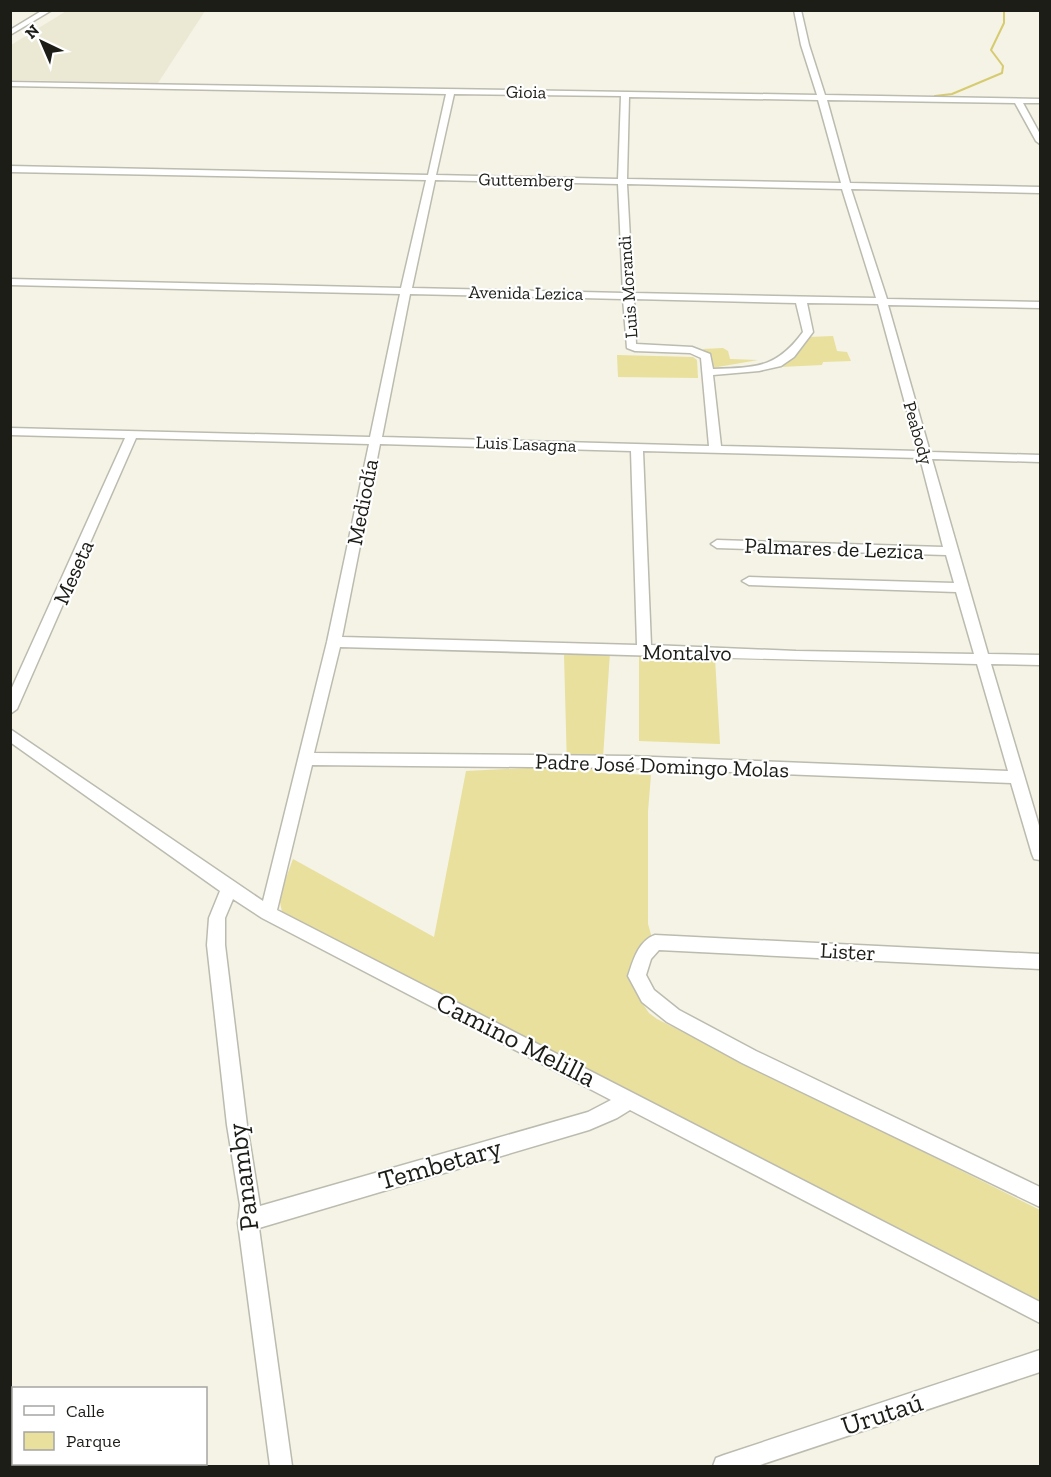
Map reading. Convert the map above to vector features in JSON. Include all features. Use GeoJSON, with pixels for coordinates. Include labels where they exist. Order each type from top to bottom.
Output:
{"type":"FeatureCollection","features":[{"type":"Feature","properties":{"kind":"street"},"geometry":{"type":"LineString","coordinates":[[10,33],[50,10]]}},
{"type":"Feature","properties":{"kind":"street","name":"Peabody"},"geometry":{"type":"LineString","coordinates":[[797,10],[846,187],[871,260],[880,302],[951,551],[1041,854]]}},
{"type":"Feature","properties":{"kind":"street","name":"Gioia"},"geometry":{"type":"LineString","coordinates":[[10,84],[1041,101]]}},
{"type":"Feature","properties":{"kind":"street","name":"Mediodía"},"geometry":{"type":"LineString","coordinates":[[268,913],[334,642],[406,290],[451,91]]}},
{"type":"Feature","properties":{"kind":"street","name":"Luis Morandi"},"geometry":{"type":"LineString","coordinates":[[625,94],[622,182],[631,346],[699,351],[706,356],[709,372]]}},
{"type":"Feature","properties":{"kind":"street"},"geometry":{"type":"LineString","coordinates":[[1018,101],[1041,141]]}},
{"type":"Feature","properties":{"kind":"street","name":"Guttemberg"},"geometry":{"type":"LineString","coordinates":[[10,169],[1041,190]]}},
{"type":"Feature","properties":{"kind":"street","name":"Avenida Lezica"},"geometry":{"type":"LineString","coordinates":[[10,282],[1041,305]]}},
{"type":"Feature","properties":{"kind":"street"},"geometry":{"type":"LineString","coordinates":[[715,449],[709,372],[729,372],[782,362],[807,333],[801,300]]}},
{"type":"Feature","properties":{"kind":"street","name":"Luis Lasagna"},"geometry":{"type":"LineString","coordinates":[[11,433],[132,434],[1041,458]]}},
{"type":"Feature","properties":{"kind":"street","name":"Meseta"},"geometry":{"type":"LineString","coordinates":[[10,709],[132,434]]}},
{"type":"Feature","properties":{"kind":"street"},"geometry":{"type":"LineString","coordinates":[[637,447],[644,651]]}},
{"type":"Feature","properties":{"kind":"street","name":"Palmares de Lezica"},"geometry":{"type":"LineString","coordinates":[[717,544],[951,551]]}},
{"type":"Feature","properties":{"kind":"street"},"geometry":{"type":"LineString","coordinates":[[749,580],[962,588]]}},
{"type":"Feature","properties":{"kind":"street","name":"Montalvo"},"geometry":{"type":"LineString","coordinates":[[334,642],[1041,660]]}},
{"type":"Feature","properties":{"kind":"street","name":"Camino Melilla"},"geometry":{"type":"LineString","coordinates":[[10,734],[268,913],[1041,1313]]}},
{"type":"Feature","properties":{"kind":"street","name":"Padre José Domingo Molas"},"geometry":{"type":"LineString","coordinates":[[305,759],[628,762],[1018,777]]}},
{"type":"Feature","properties":{"kind":"street","name":"Panamby"},"geometry":{"type":"LineString","coordinates":[[229,888],[217,918],[216,945],[235,1114],[250,1205],[248,1223],[281,1467]]}},
{"type":"Feature","properties":{"kind":"street","name":"Lister"},"geometry":{"type":"LineString","coordinates":[[1041,961],[655,942],[644,954],[637,976],[648,996],[673,1016],[750,1057],[1041,1197]]}},
{"type":"Feature","properties":{"kind":"street","name":"Tembetary"},"geometry":{"type":"LineString","coordinates":[[248,1223],[263,1215],[589,1121],[610,1112],[630,1099]]}},
{"type":"Feature","properties":{"kind":"street","name":"Urutaú"},"geometry":{"type":"LineString","coordinates":[[724,1467],[1041,1361]]}},
{"type":"Feature","properties":{"kind":"shaded area"},"geometry":{"type":"Polygon","coordinates":[[[68,10],[205,11],[158,83],[11,80],[11,45],[68,10]]]}},
{"type":"Feature","properties":{"kind":"green space"},"geometry":{"type":"Polygon","coordinates":[[[833,336],[837,351],[847,352],[851,361],[781,367],[809,337],[833,336]]]}},
{"type":"Feature","properties":{"kind":"green space"},"geometry":{"type":"Polygon","coordinates":[[[723,348],[728,351],[730,359],[758,360],[712,368],[703,349],[723,348]]]}},
{"type":"Feature","properties":{"kind":"green space"},"geometry":{"type":"Polygon","coordinates":[[[617,355],[693,357],[697,360],[698,378],[618,377],[617,355]]]}},
{"type":"Feature","properties":{"kind":"green space"},"geometry":{"type":"Polygon","coordinates":[[[610,652],[602,773],[651,775],[648,811],[648,924],[652,938],[635,983],[638,997],[649,1013],[657,1019],[1040,1210],[1040,1308],[282,912],[279,897],[293,859],[434,937],[466,771],[567,766],[564,655],[610,652]]]}},
{"type":"Feature","properties":{"kind":"green space"},"geometry":{"type":"Polygon","coordinates":[[[639,655],[715,658],[720,744],[639,741],[639,655]]]}},
{"type":"Feature","properties":{"kind":"waterway"},"geometry":{"type":"LineString","coordinates":[[935,96],[952,94],[1002,73],[1003,66],[991,50],[1004,23],[1004,10]]}}]}
